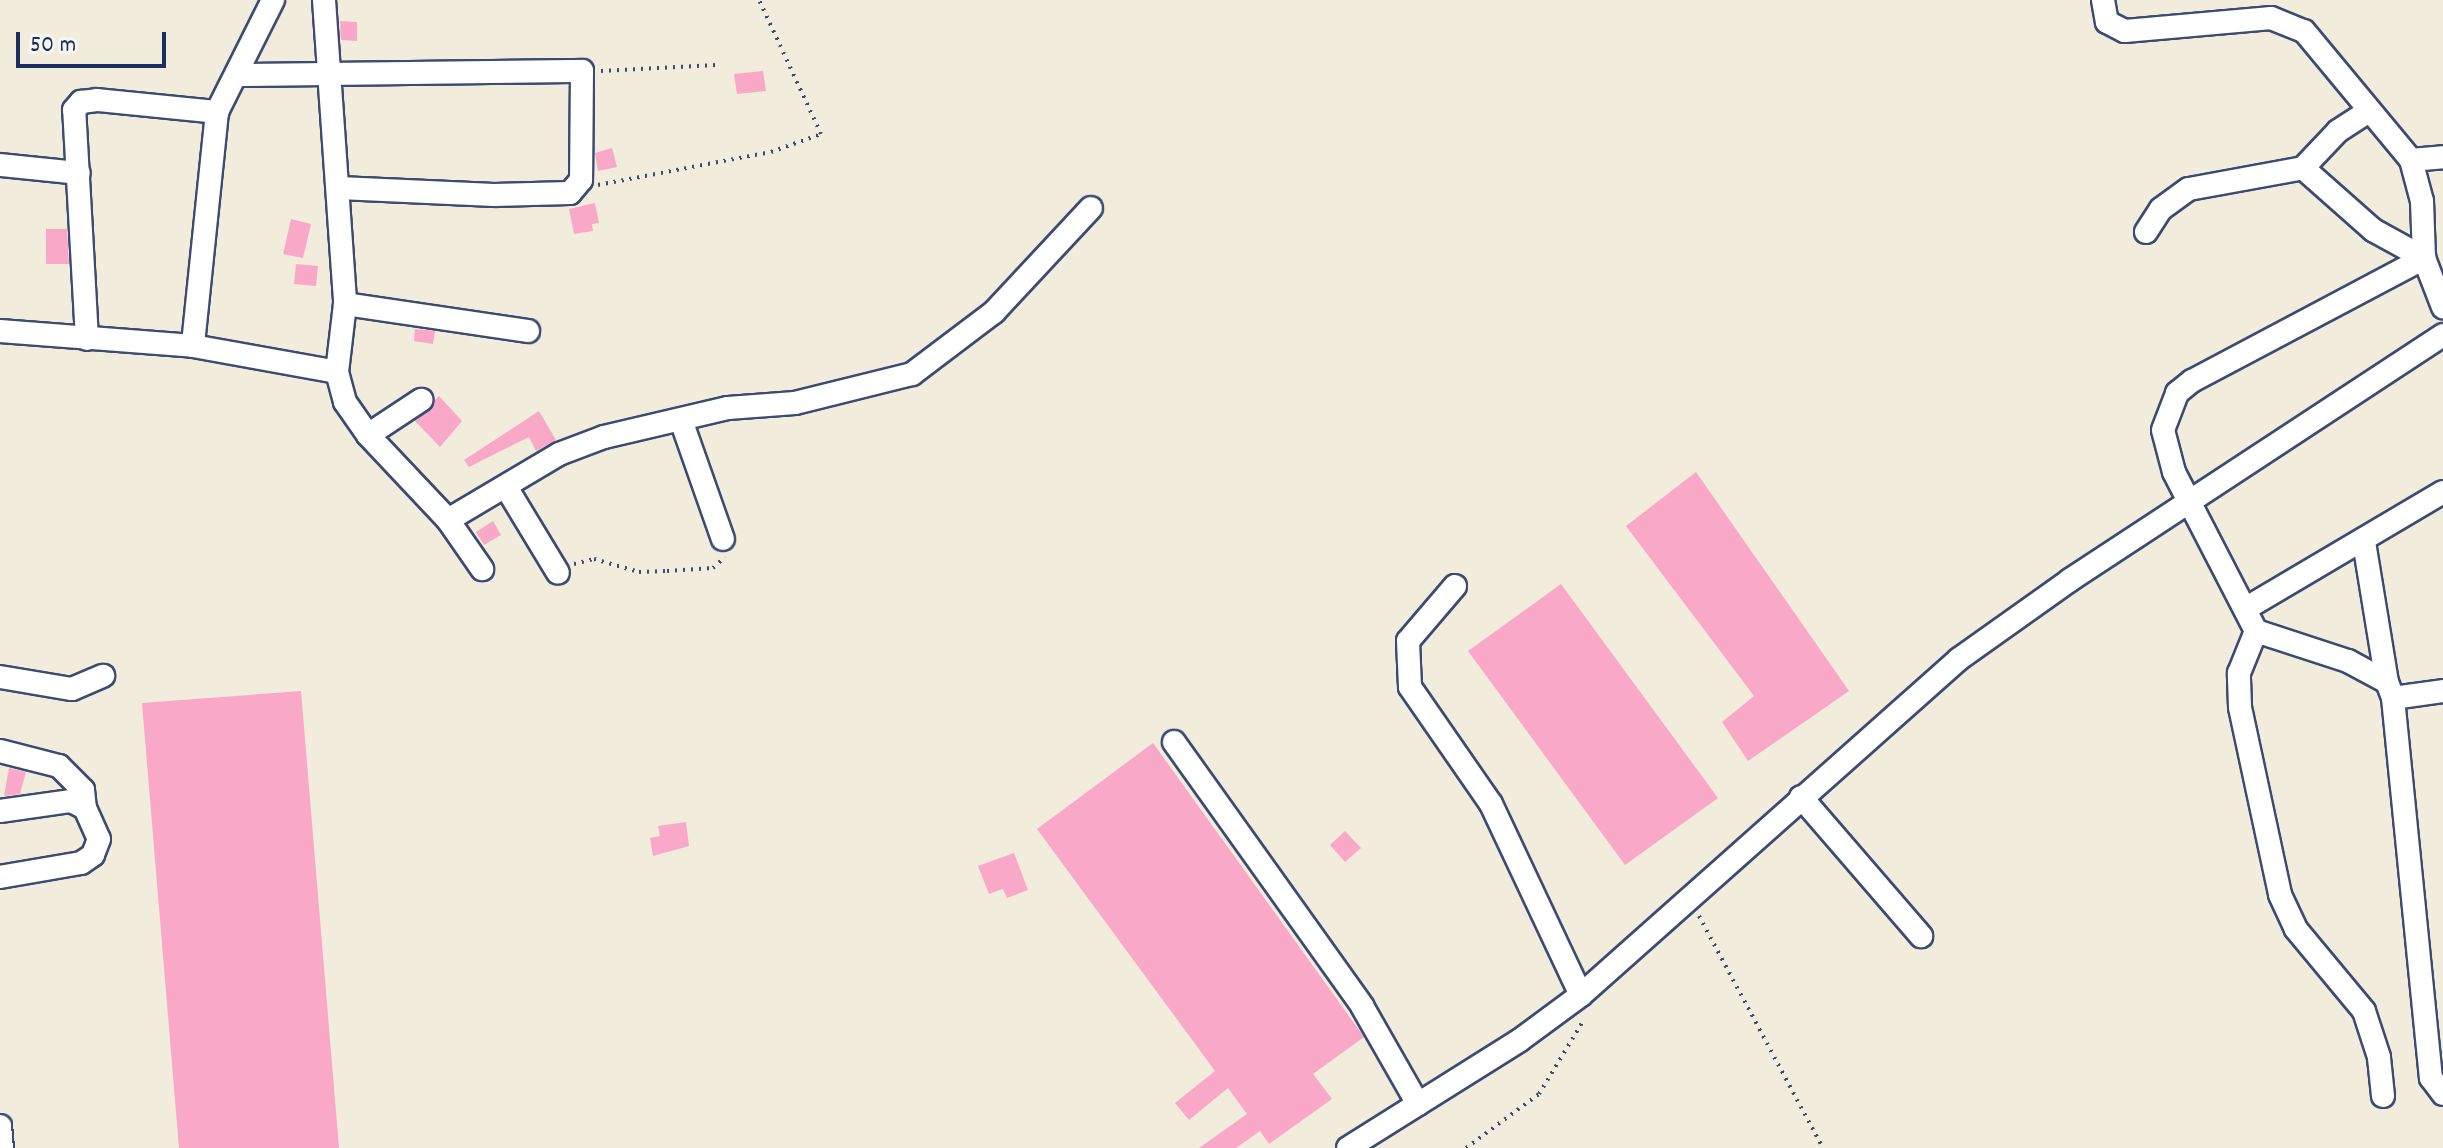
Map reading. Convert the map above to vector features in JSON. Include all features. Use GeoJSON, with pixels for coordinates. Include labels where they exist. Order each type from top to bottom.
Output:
{"type":"FeatureCollection","features":[{"type":"Feature","properties":{"kind":"street"},"geometry":{"type":"LineString","coordinates":[[193,346],[217,112],[273,0]]}},
{"type":"Feature","properties":{"kind":"street"},"geometry":{"type":"LineString","coordinates":[[324,0],[345,304],[337,372],[345,402],[368,435],[448,520],[482,569]]}},
{"type":"Feature","properties":{"kind":"street"},"geometry":{"type":"LineString","coordinates":[[2103,0],[2107,22],[2125,31],[2287,20],[2304,31],[2367,112],[2411,160],[2422,201],[2424,258],[2443,307]]}},
{"type":"Feature","properties":{"kind":"street"},"geometry":{"type":"LineString","coordinates":[[237,75],[582,71],[579,188],[494,195],[339,188]]}},
{"type":"Feature","properties":{"kind":"street"},"geometry":{"type":"LineString","coordinates":[[87,339],[79,173],[73,118],[81,102],[217,112]]}},
{"type":"Feature","properties":{"kind":"street"},"geometry":{"type":"LineString","coordinates":[[2146,232],[2161,209],[2189,189],[2303,168],[2338,131],[2367,112]]}},
{"type":"Feature","properties":{"kind":"street"},"geometry":{"type":"LineString","coordinates":[[2411,160],[2443,157]]}},
{"type":"Feature","properties":{"kind":"street"},"geometry":{"type":"LineString","coordinates":[[0,165],[79,173]]}},
{"type":"Feature","properties":{"kind":"street"},"geometry":{"type":"LineString","coordinates":[[2303,168],[2373,230],[2424,258]]}},
{"type":"Feature","properties":{"kind":"street"},"geometry":{"type":"LineString","coordinates":[[448,520],[559,454],[604,437],[728,408],[795,403],[912,374],[994,312],[1091,208]]}},
{"type":"Feature","properties":{"kind":"street"},"geometry":{"type":"LineString","coordinates":[[2424,258],[2219,364],[2177,393],[2163,430],[2170,462],[2256,631],[2348,661],[2390,690],[2443,691]]}},
{"type":"Feature","properties":{"kind":"street"},"geometry":{"type":"LineString","coordinates":[[345,304],[528,331]]}},
{"type":"Feature","properties":{"kind":"street"},"geometry":{"type":"LineString","coordinates":[[0,331],[193,346],[337,372]]}},
{"type":"Feature","properties":{"kind":"street"},"geometry":{"type":"LineString","coordinates":[[1348,1148],[1581,995],[1959,659],[2443,335]]}},
{"type":"Feature","properties":{"kind":"street"},"geometry":{"type":"LineString","coordinates":[[368,435],[421,400]]}},
{"type":"Feature","properties":{"kind":"street"},"geometry":{"type":"LineString","coordinates":[[681,420],[723,539]]}},
{"type":"Feature","properties":{"kind":"street"},"geometry":{"type":"LineString","coordinates":[[506,487],[558,573]]}},
{"type":"Feature","properties":{"kind":"street"},"geometry":{"type":"LineString","coordinates":[[2245,609],[2364,542],[2443,492]]}},
{"type":"Feature","properties":{"kind":"street"},"geometry":{"type":"LineString","coordinates":[[2364,542],[2390,690],[2431,1078],[2443,1094]]}},
{"type":"Feature","properties":{"kind":"street"},"geometry":{"type":"LineString","coordinates":[[1455,586],[1408,641],[1410,687],[1491,804],[1581,995]]}},
{"type":"Feature","properties":{"kind":"street"},"geometry":{"type":"LineString","coordinates":[[2256,631],[2239,673],[2240,707],[2268,858],[2296,929],[2364,1011],[2379,1057],[2383,1096]]}},
{"type":"Feature","properties":{"kind":"street"},"geometry":{"type":"LineString","coordinates":[[0,677],[72,689],[103,676]]}},
{"type":"Feature","properties":{"kind":"street"},"geometry":{"type":"LineString","coordinates":[[1174,742],[1362,1006],[1418,1104]]}},
{"type":"Feature","properties":{"kind":"street"},"geometry":{"type":"LineString","coordinates":[[0,751],[59,766],[83,790],[85,808],[99,839],[93,855],[81,863],[0,877]]}},
{"type":"Feature","properties":{"kind":"street"},"geometry":{"type":"LineString","coordinates":[[1801,797],[1921,936]]}},
{"type":"Feature","properties":{"kind":"street"},"geometry":{"type":"LineString","coordinates":[[0,811],[71,801],[85,808]]}},
{"type":"Feature","properties":{"kind":"street"},"geometry":{"type":"LineString","coordinates":[[0,1126],[2,1148]]}},
{"type":"Feature","properties":{"kind":"path"},"geometry":{"type":"LineString","coordinates":[[579,188],[771,152],[821,134],[759,0]]}},
{"type":"Feature","properties":{"kind":"path"},"geometry":{"type":"LineString","coordinates":[[582,71],[716,65]]}},
{"type":"Feature","properties":{"kind":"path"},"geometry":{"type":"LineString","coordinates":[[558,573],[586,559],[639,572],[713,568],[723,562],[723,539]]}},
{"type":"Feature","properties":{"kind":"path"},"geometry":{"type":"LineString","coordinates":[[1690,900],[1823,1148]]}},
{"type":"Feature","properties":{"kind":"path"},"geometry":{"type":"LineString","coordinates":[[1466,1148],[1539,1094],[1585,1018]]}},
{"type":"Feature","properties":{"kind":"building"},"geometry":{"type":"Polygon","coordinates":[[[340,21],[357,22],[357,41],[341,40],[340,21]]]}},
{"type":"Feature","properties":{"kind":"building"},"geometry":{"type":"Polygon","coordinates":[[[763,71],[766,91],[737,94],[734,74],[763,71]]]}},
{"type":"Feature","properties":{"kind":"building"},"geometry":{"type":"Polygon","coordinates":[[[612,148],[617,167],[598,171],[595,153],[612,148]]]}},
{"type":"Feature","properties":{"kind":"building"},"geometry":{"type":"Polygon","coordinates":[[[595,203],[599,223],[592,224],[593,231],[574,234],[569,209],[595,203]]]}},
{"type":"Feature","properties":{"kind":"building"},"geometry":{"type":"Polygon","coordinates":[[[291,219],[311,224],[303,258],[283,254],[291,219]]]}},
{"type":"Feature","properties":{"kind":"building"},"geometry":{"type":"Polygon","coordinates":[[[46,229],[67,229],[69,264],[46,264],[46,229]]]}},
{"type":"Feature","properties":{"kind":"building"},"geometry":{"type":"Polygon","coordinates":[[[296,264],[318,266],[316,286],[294,284],[296,264]]]}},
{"type":"Feature","properties":{"kind":"building"},"geometry":{"type":"Polygon","coordinates":[[[415,329],[435,331],[433,344],[414,341],[415,329]]]}},
{"type":"Feature","properties":{"kind":"building"},"geometry":{"type":"Polygon","coordinates":[[[439,396],[462,421],[440,447],[415,421],[439,396]]]}},
{"type":"Feature","properties":{"kind":"building"},"geometry":{"type":"Polygon","coordinates":[[[539,411],[556,440],[536,451],[529,437],[469,467],[464,460],[539,411]]]}},
{"type":"Feature","properties":{"kind":"building"},"geometry":{"type":"Polygon","coordinates":[[[1696,472],[1849,691],[1748,761],[1722,722],[1754,696],[1626,526],[1696,472]]]}},
{"type":"Feature","properties":{"kind":"building"},"geometry":{"type":"Polygon","coordinates":[[[493,521],[501,535],[484,545],[476,532],[493,521]]]}},
{"type":"Feature","properties":{"kind":"building"},"geometry":{"type":"Polygon","coordinates":[[[1561,584],[1718,798],[1625,865],[1468,651],[1561,584]]]}},
{"type":"Feature","properties":{"kind":"building"},"geometry":{"type":"Polygon","coordinates":[[[301,691],[339,1148],[179,1148],[142,703],[301,691]]]}},
{"type":"Feature","properties":{"kind":"building"},"geometry":{"type":"Polygon","coordinates":[[[1153,743],[1364,1037],[1313,1074],[1332,1099],[1269,1144],[1260,1131],[1236,1148],[1199,1148],[1247,1114],[1228,1088],[1189,1120],[1175,1103],[1215,1071],[1037,829],[1153,743]]]}},
{"type":"Feature","properties":{"kind":"building"},"geometry":{"type":"Polygon","coordinates":[[[9,768],[26,772],[20,794],[4,796],[9,768]]]}},
{"type":"Feature","properties":{"kind":"building"},"geometry":{"type":"Polygon","coordinates":[[[686,822],[689,846],[653,856],[650,838],[660,836],[658,826],[686,822]]]}},
{"type":"Feature","properties":{"kind":"building"},"geometry":{"type":"Polygon","coordinates":[[[1345,831],[1361,848],[1345,862],[1330,845],[1345,831]]]}},
{"type":"Feature","properties":{"kind":"building"},"geometry":{"type":"Polygon","coordinates":[[[1014,853],[1028,890],[1007,898],[1003,889],[989,894],[978,866],[1014,853]]]}}]}
